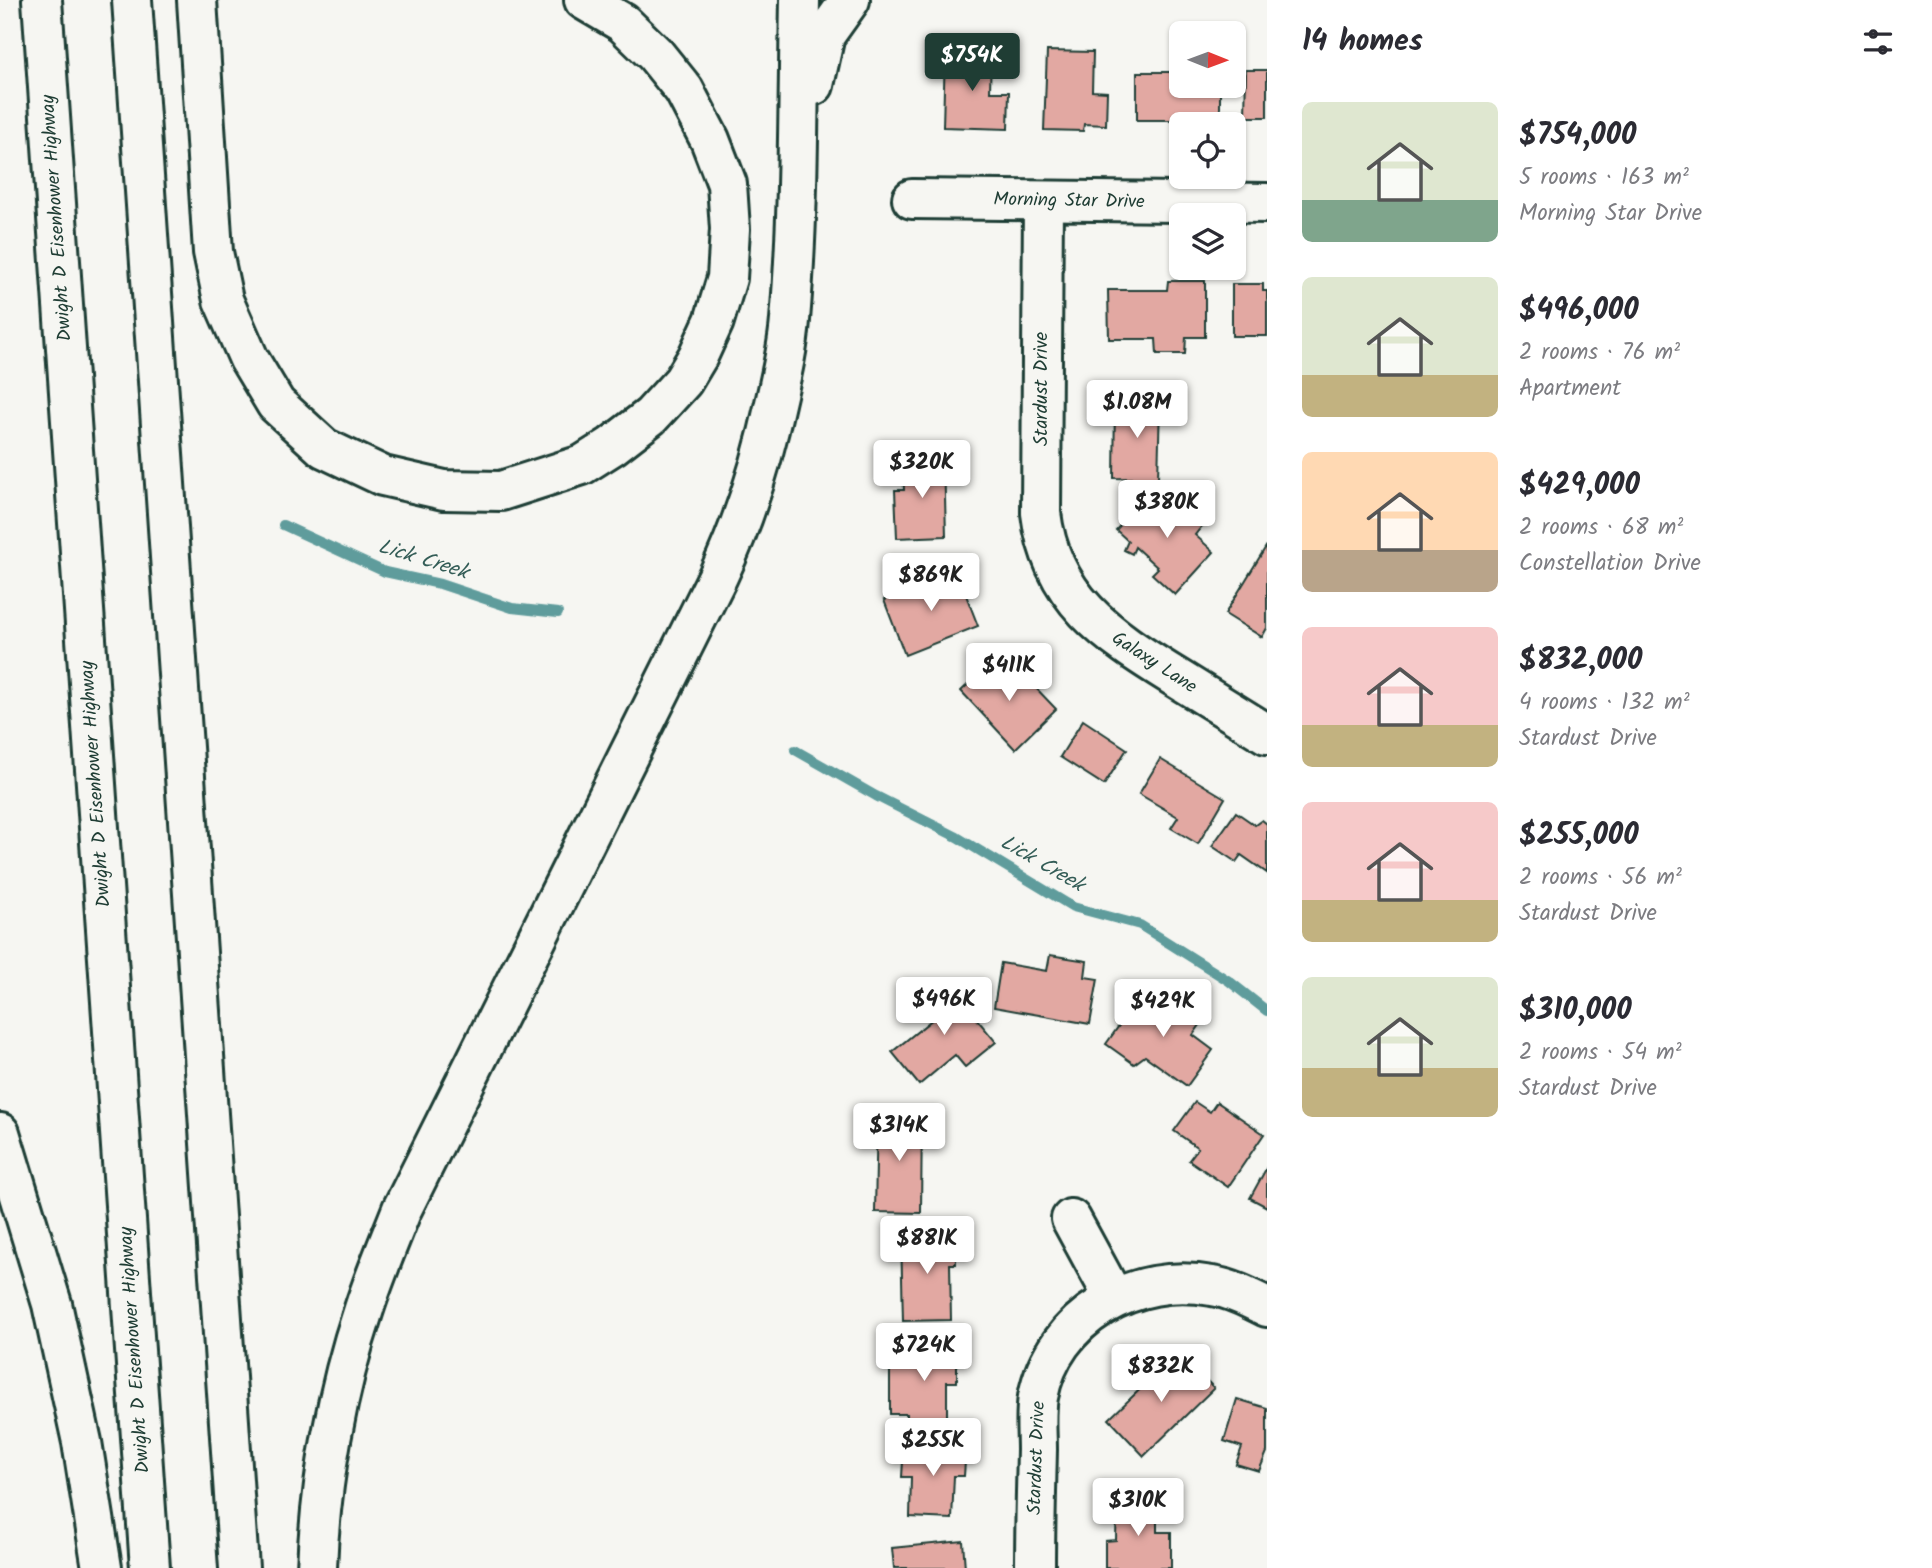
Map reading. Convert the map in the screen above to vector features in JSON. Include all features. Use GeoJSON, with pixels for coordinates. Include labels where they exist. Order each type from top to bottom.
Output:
{"type":"FeatureCollection","features":[{"type":"Feature","properties":{"kind":"main road","name":"Dwight D Eisenhower Highway"},"geometry":{"type":"LineString","coordinates":[[42,0],[150,1568]]}},
{"type":"Feature","properties":{"kind":"main road"},"geometry":{"type":"LineString","coordinates":[[132,0],[239,1568]]}},
{"type":"Feature","properties":{"kind":"main road"},"geometry":{"type":"LineString","coordinates":[[197,0],[213,252],[223,300],[249,359],[276,404],[324,448],[383,476],[444,490],[501,491],[582,465],[612,446],[650,416],[683,381],[698,356],[714,320],[727,278],[730,229],[727,184],[710,140],[684,90],[655,54],[624,23],[584,0]]}},
{"type":"Feature","properties":{"kind":"main road"},"geometry":{"type":"LineString","coordinates":[[317,1568],[324,1494],[345,1378],[364,1308],[402,1209],[712,588],[750,498],[771,428],[788,341],[794,278],[800,0]]}},
{"type":"Feature","properties":{"kind":"main road"},"geometry":{"type":"LineString","coordinates":[[797,155],[825,35],[850,0]]}},
{"type":"Feature","properties":{"kind":"main road","name":"Morning Star Drive"},"geometry":{"type":"LineString","coordinates":[[912,199],[1267,203]]}},
{"type":"Feature","properties":{"kind":"main road","name":"Stardust Drive"},"geometry":{"type":"LineString","coordinates":[[1043,202],[1041,513],[1048,550],[1059,573]]}},
{"type":"Feature","properties":{"kind":"main road","name":"Galaxy Lane"},"geometry":{"type":"LineString","coordinates":[[1059,573],[1083,609],[1116,639],[1267,733]]}},
{"type":"Feature","properties":{"kind":"main road"},"geometry":{"type":"LineString","coordinates":[[0,1133],[52,1304],[82,1442],[102,1568]]}},
{"type":"Feature","properties":{"kind":"main road"},"geometry":{"type":"LineString","coordinates":[[1071,1219],[1114,1298]]}},
{"type":"Feature","properties":{"kind":"main road","name":"Stardust Drive"},"geometry":{"type":"LineString","coordinates":[[1035,1568],[1037,1406],[1041,1386],[1053,1357],[1070,1330],[1091,1312],[1114,1298],[1157,1285],[1211,1285],[1238,1293],[1267,1307]]}},
{"type":"Feature","properties":{"kind":"building"},"geometry":{"type":"Polygon","coordinates":[[[945,51],[991,53],[990,92],[1009,92],[1008,129],[943,127],[945,51]]]}},
{"type":"Feature","properties":{"kind":"building"},"geometry":{"type":"Polygon","coordinates":[[[1047,51],[1093,52],[1092,91],[1107,92],[1106,125],[1084,124],[1083,131],[1044,130],[1047,51]]]}},
{"type":"Feature","properties":{"kind":"building"},"geometry":{"type":"Polygon","coordinates":[[[1246,70],[1267,70],[1267,117],[1246,117],[1246,70]]]}},
{"type":"Feature","properties":{"kind":"building"},"geometry":{"type":"Polygon","coordinates":[[[1137,72],[1169,72],[1169,98],[1220,98],[1220,112],[1169,112],[1169,120],[1137,120],[1137,72]]]}},
{"type":"Feature","properties":{"kind":"building"},"geometry":{"type":"Polygon","coordinates":[[[1168,281],[1205,281],[1205,337],[1186,337],[1185,354],[1157,354],[1156,339],[1109,339],[1108,290],[1167,290],[1168,281]]]}},
{"type":"Feature","properties":{"kind":"building"},"geometry":{"type":"Polygon","coordinates":[[[1232,284],[1263,284],[1263,291],[1267,291],[1267,336],[1232,336],[1232,284]]]}},
{"type":"Feature","properties":{"kind":"building"},"geometry":{"type":"Polygon","coordinates":[[[1115,402],[1160,403],[1158,479],[1114,478],[1115,402]]]}},
{"type":"Feature","properties":{"kind":"building"},"geometry":{"type":"Polygon","coordinates":[[[944,458],[946,536],[897,538],[895,490],[904,490],[902,460],[944,458]]]}},
{"type":"Feature","properties":{"kind":"building"},"geometry":{"type":"Polygon","coordinates":[[[1150,492],[1171,511],[1182,499],[1206,521],[1195,535],[1214,552],[1175,595],[1152,574],[1158,568],[1135,547],[1132,554],[1124,550],[1128,541],[1116,530],[1150,492]]]}},
{"type":"Feature","properties":{"kind":"building"},"geometry":{"type":"Polygon","coordinates":[[[1267,545],[1267,628],[1262,637],[1225,614],[1267,545]]]}},
{"type":"Feature","properties":{"kind":"building"},"geometry":{"type":"Polygon","coordinates":[[[957,572],[978,626],[905,655],[884,600],[957,572]]]}},
{"type":"Feature","properties":{"kind":"building"},"geometry":{"type":"Polygon","coordinates":[[[1012,663],[1056,709],[1015,749],[961,691],[990,664],[1000,674],[1012,663]]]}},
{"type":"Feature","properties":{"kind":"building"},"geometry":{"type":"Polygon","coordinates":[[[1083,720],[1127,749],[1104,785],[1060,757],[1083,720]]]}},
{"type":"Feature","properties":{"kind":"building"},"geometry":{"type":"Polygon","coordinates":[[[1160,759],[1225,798],[1198,844],[1171,828],[1178,817],[1139,794],[1160,759]]]}},
{"type":"Feature","properties":{"kind":"building"},"geometry":{"type":"Polygon","coordinates":[[[1236,812],[1255,825],[1262,820],[1267,824],[1267,873],[1241,855],[1236,862],[1212,846],[1236,812]]]}},
{"type":"Feature","properties":{"kind":"building"},"geometry":{"type":"Polygon","coordinates":[[[1050,955],[1087,961],[1085,977],[1098,979],[1090,1024],[994,1007],[1001,963],[1047,971],[1050,955]]]}},
{"type":"Feature","properties":{"kind":"building"},"geometry":{"type":"Polygon","coordinates":[[[946,982],[996,1042],[965,1067],[955,1055],[919,1085],[892,1052],[934,1018],[921,1002],[946,982]]]}},
{"type":"Feature","properties":{"kind":"building"},"geometry":{"type":"Polygon","coordinates":[[[1138,999],[1166,1018],[1179,999],[1205,1018],[1193,1035],[1213,1050],[1187,1086],[1145,1056],[1134,1064],[1106,1044],[1138,999]]]}},
{"type":"Feature","properties":{"kind":"building"},"geometry":{"type":"Polygon","coordinates":[[[1195,1102],[1210,1112],[1217,1102],[1264,1134],[1228,1187],[1189,1160],[1198,1148],[1174,1131],[1195,1102]]]}},
{"type":"Feature","properties":{"kind":"building"},"geometry":{"type":"Polygon","coordinates":[[[877,1113],[922,1114],[921,1213],[875,1212],[877,1113]]]}},
{"type":"Feature","properties":{"kind":"building"},"geometry":{"type":"Polygon","coordinates":[[[1267,1167],[1267,1207],[1250,1198],[1267,1167]]]}},
{"type":"Feature","properties":{"kind":"building"},"geometry":{"type":"Polygon","coordinates":[[[956,1234],[956,1264],[950,1264],[951,1320],[903,1321],[901,1235],[956,1234]]]}},
{"type":"Feature","properties":{"kind":"building"},"geometry":{"type":"Polygon","coordinates":[[[907,1345],[957,1345],[957,1382],[947,1382],[947,1421],[907,1421],[907,1414],[890,1414],[890,1366],[907,1366],[907,1345]]]}},
{"type":"Feature","properties":{"kind":"building"},"geometry":{"type":"Polygon","coordinates":[[[1179,1352],[1214,1388],[1144,1456],[1109,1419],[1179,1352]]]}},
{"type":"Feature","properties":{"kind":"building"},"geometry":{"type":"Polygon","coordinates":[[[1237,1399],[1267,1408],[1267,1452],[1259,1471],[1236,1464],[1242,1447],[1224,1441],[1237,1399]]]}},
{"type":"Feature","properties":{"kind":"building"},"geometry":{"type":"Polygon","coordinates":[[[904,1444],[966,1447],[964,1476],[954,1476],[952,1519],[910,1517],[911,1477],[902,1477],[904,1444]]]}},
{"type":"Feature","properties":{"kind":"building"},"geometry":{"type":"Polygon","coordinates":[[[1117,1500],[1157,1500],[1157,1532],[1171,1532],[1171,1568],[1105,1568],[1105,1541],[1116,1540],[1117,1500]]]}},
{"type":"Feature","properties":{"kind":"building"},"geometry":{"type":"Polygon","coordinates":[[[963,1541],[965,1568],[894,1568],[892,1548],[963,1541]]]}},
{"type":"Feature","properties":{"kind":"waterway","name":"Lick Creek"},"geometry":{"type":"LineString","coordinates":[[283,525],[385,572],[440,584],[512,608],[558,613]]}},
{"type":"Feature","properties":{"kind":"waterway","name":"Lick Creek"},"geometry":{"type":"LineString","coordinates":[[795,750],[876,796],[957,837],[1073,907],[1140,925],[1229,981],[1267,1011]]}}]}
